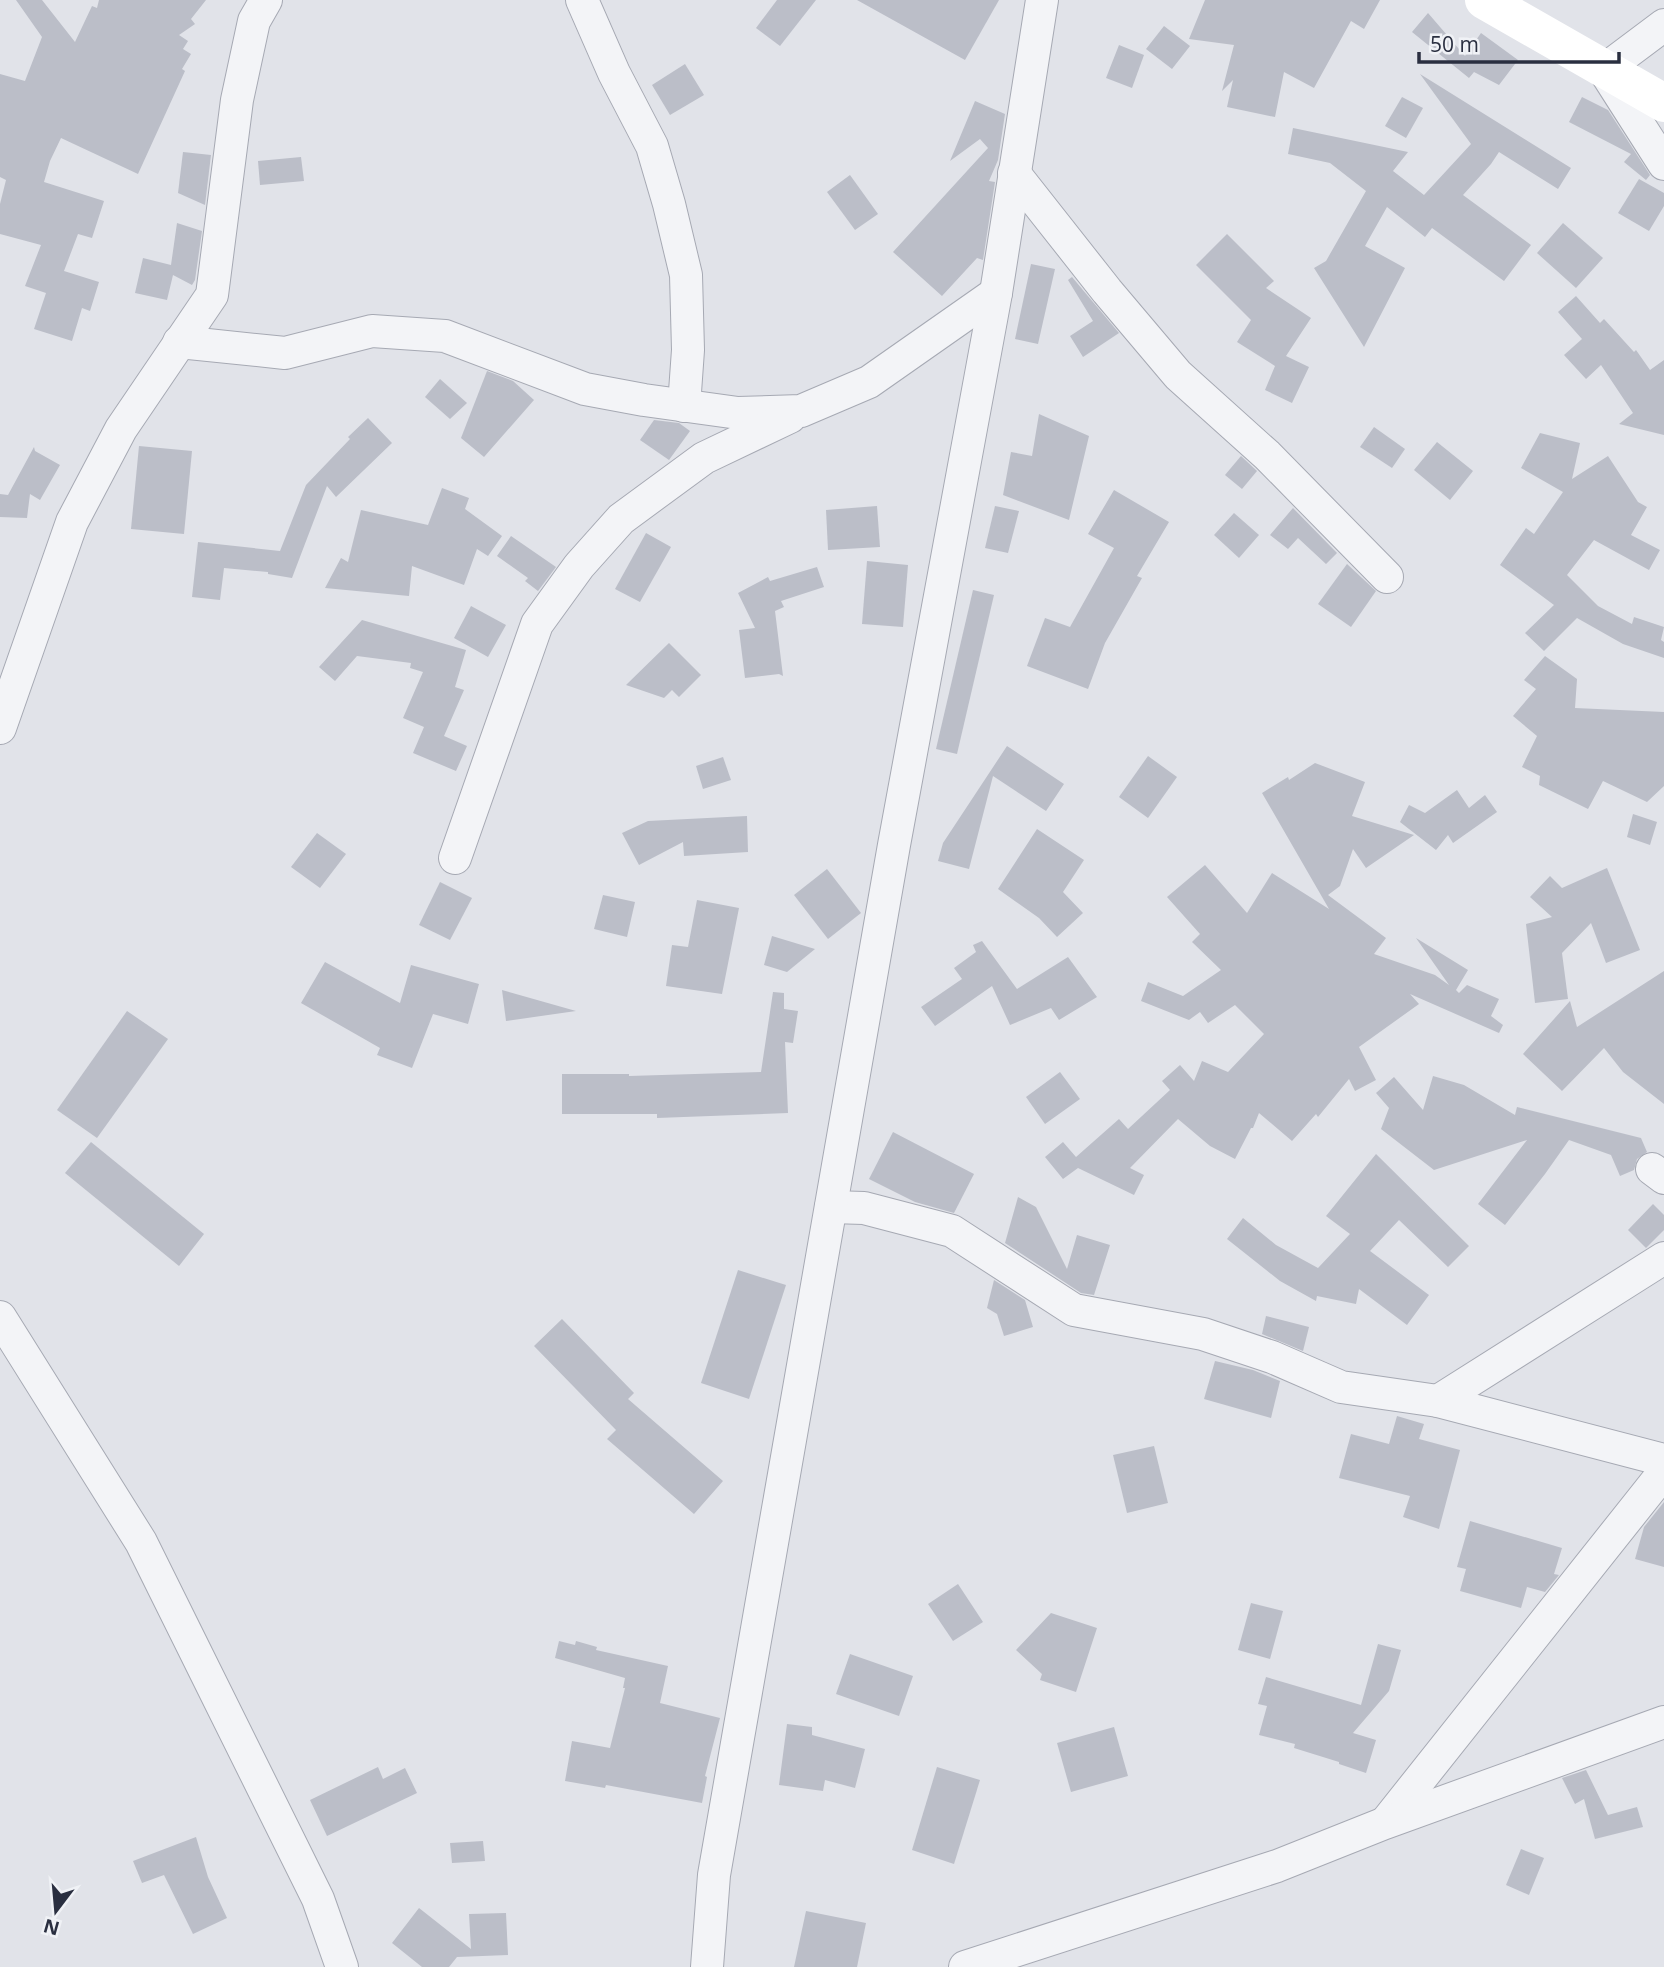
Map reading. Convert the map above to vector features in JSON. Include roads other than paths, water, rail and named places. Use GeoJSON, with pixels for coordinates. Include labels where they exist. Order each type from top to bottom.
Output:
{"type":"FeatureCollection","features":[{"type":"Feature","properties":{"kind":"street"},"geometry":{"type":"LineString","coordinates":[[0,728],[72,522],[121,429],[212,295],[237,100],[254,21],[267,0]]}},
{"type":"Feature","properties":{"kind":"street"},"geometry":{"type":"LineString","coordinates":[[582,0],[614,73],[652,146],[669,204],[686,275],[688,350],[684,406]]}},
{"type":"Feature","properties":{"kind":"street"},"geometry":{"type":"LineString","coordinates":[[706,1967],[714,1875],[894,845],[996,293],[1042,0]]}},
{"type":"Feature","properties":{"kind":"street"},"geometry":{"type":"LineString","coordinates":[[1484,0],[1664,103]]}},
{"type":"Feature","properties":{"kind":"street"},"geometry":{"type":"LineString","coordinates":[[1604,70],[1664,25]]}},
{"type":"Feature","properties":{"kind":"street"},"geometry":{"type":"LineString","coordinates":[[1604,70],[1664,164]]}},
{"type":"Feature","properties":{"kind":"street"},"geometry":{"type":"LineString","coordinates":[[1014,173],[1107,291],[1178,375],[1267,456],[1387,577]]}},
{"type":"Feature","properties":{"kind":"street"},"geometry":{"type":"LineString","coordinates":[[455,858],[537,624],[579,566],[621,519],[704,458],[801,411],[869,382],[996,293]]}},
{"type":"Feature","properties":{"kind":"street"},"geometry":{"type":"LineString","coordinates":[[179,342],[285,353],[372,331],[445,336],[585,389],[738,413],[801,411]]}},
{"type":"Feature","properties":{"kind":"street"},"geometry":{"type":"LineString","coordinates":[[831,1207],[864,1208],[951,1231],[1074,1310],[1203,1334],[1272,1357],[1341,1387],[1438,1401],[1664,1460]]}},
{"type":"Feature","properties":{"kind":"street"},"geometry":{"type":"LineString","coordinates":[[1438,1401],[1664,1258]]}},
{"type":"Feature","properties":{"kind":"street"},"geometry":{"type":"LineString","coordinates":[[0,1317],[141,1542],[318,1899],[342,1967]]}},
{"type":"Feature","properties":{"kind":"street"},"geometry":{"type":"LineString","coordinates":[[1385,1823],[1664,1472]]}},
{"type":"Feature","properties":{"kind":"street"},"geometry":{"type":"LineString","coordinates":[[965,1967],[1277,1866],[1385,1823],[1664,1722]]}}]}
